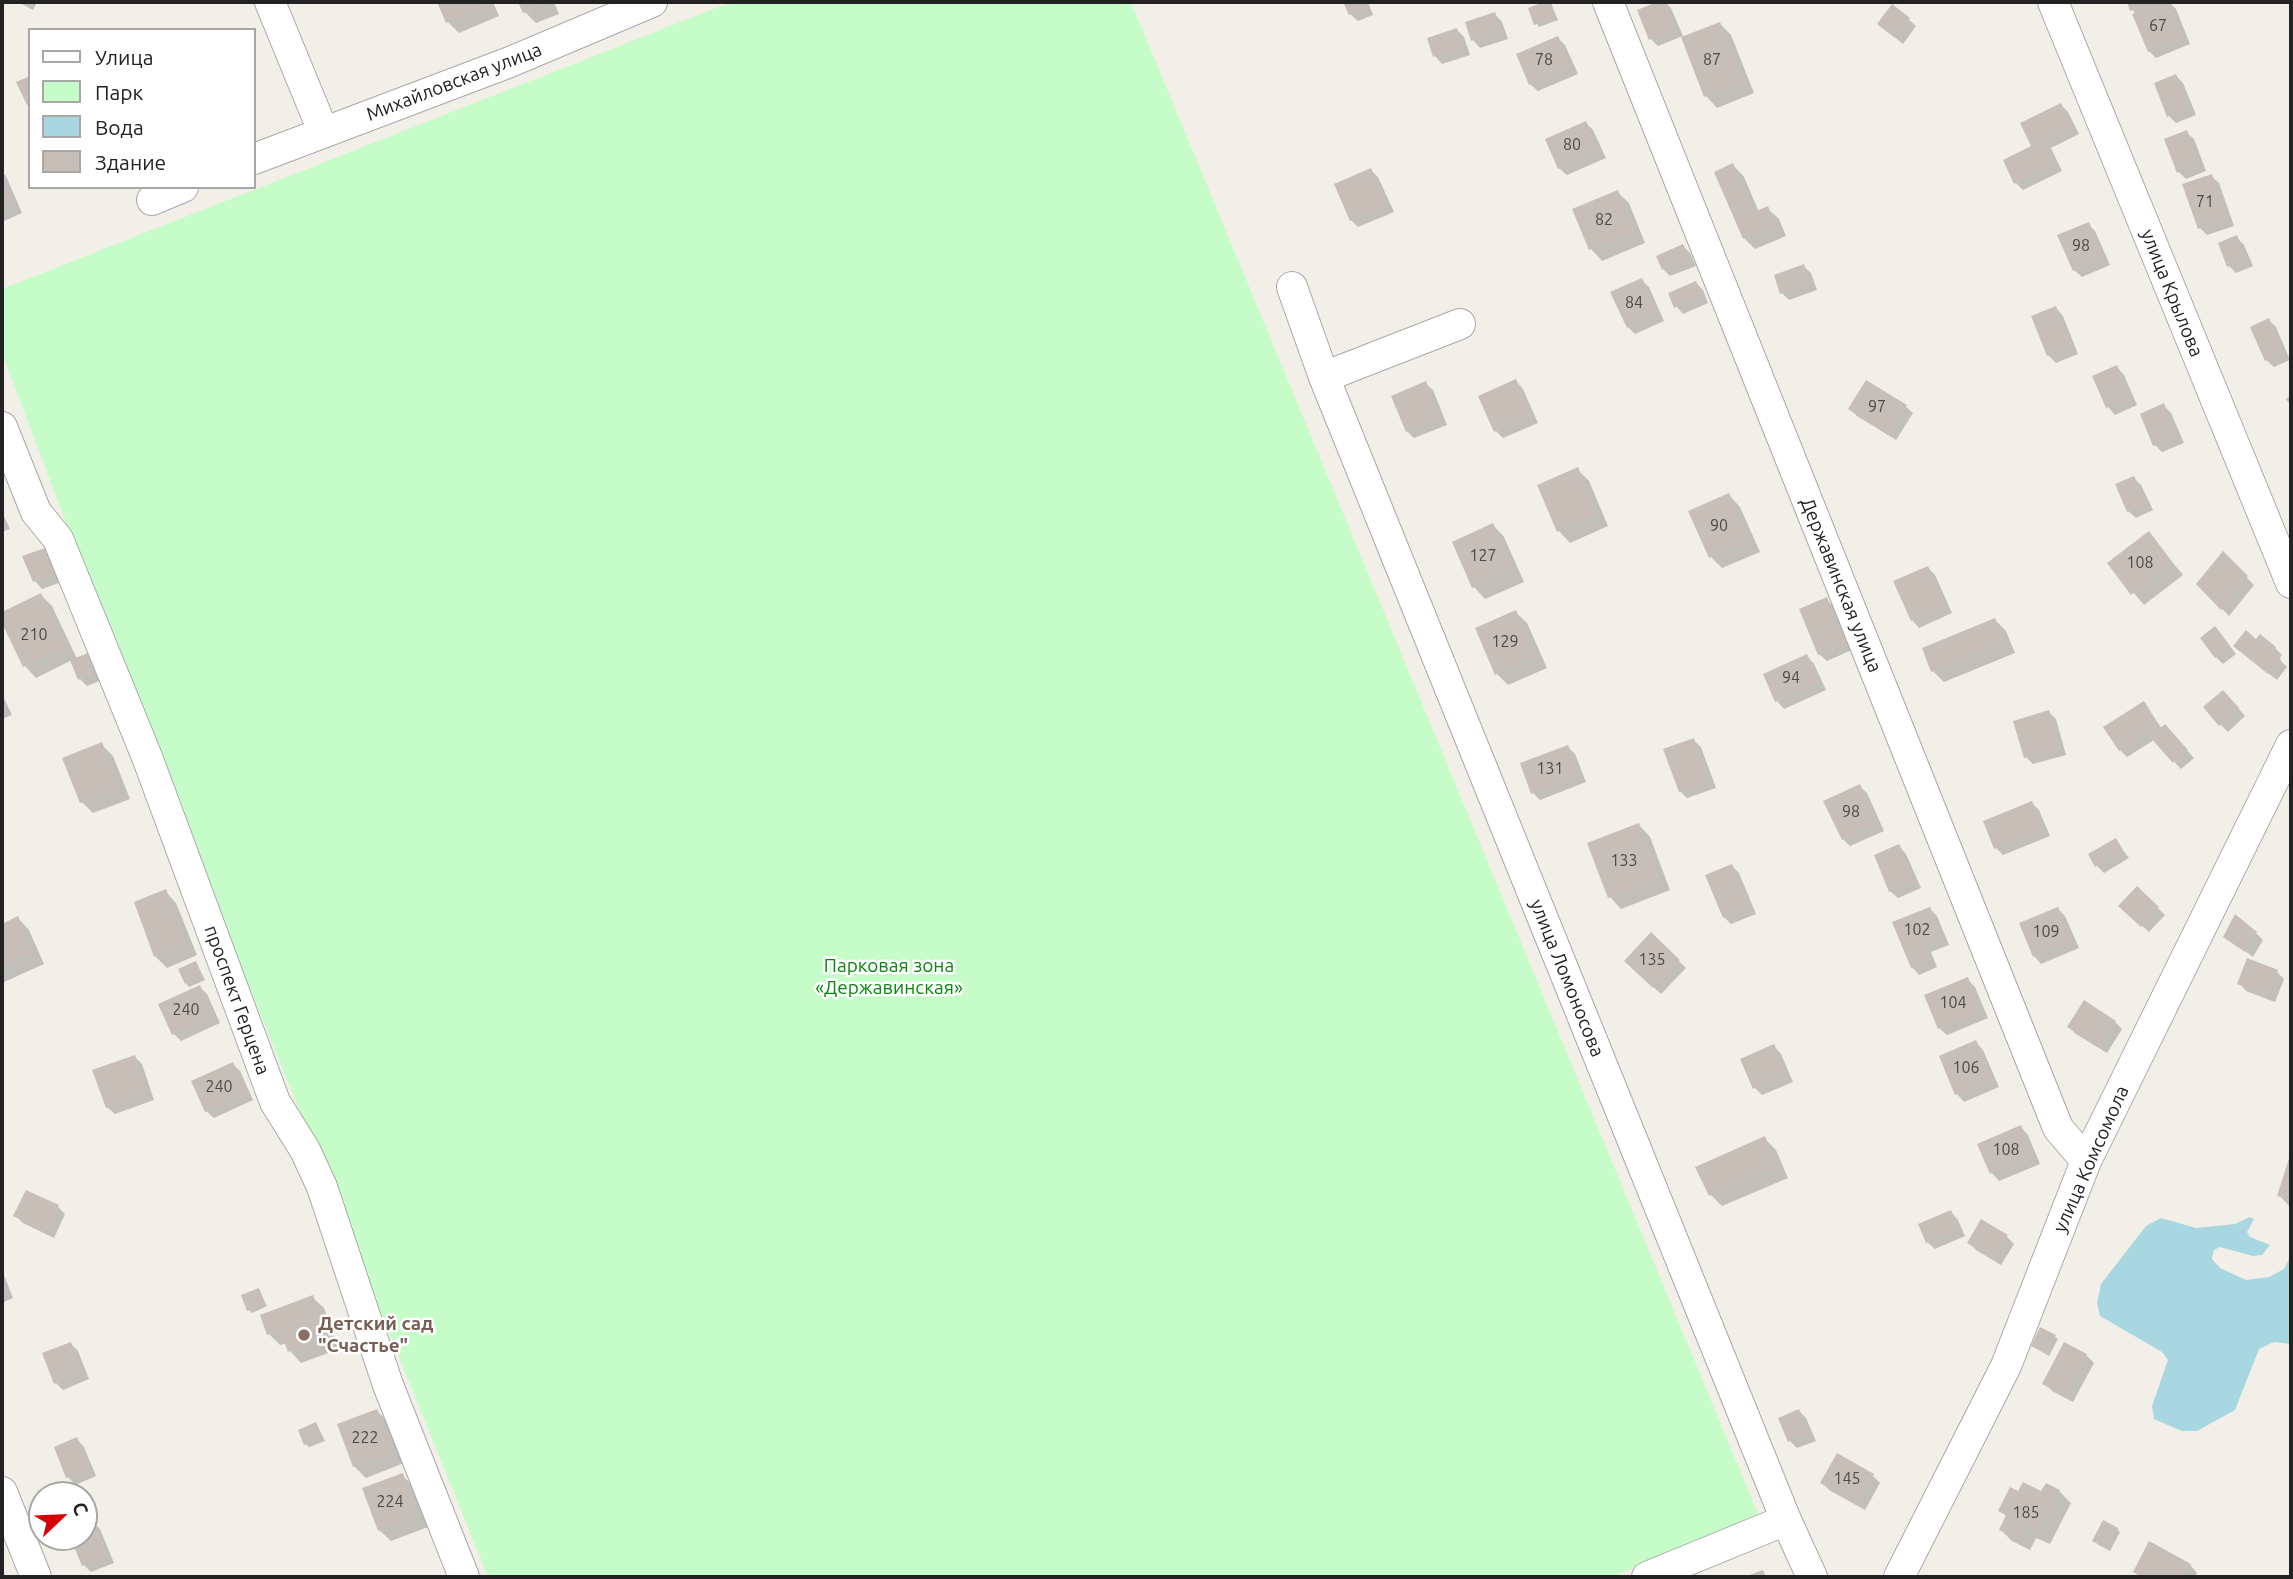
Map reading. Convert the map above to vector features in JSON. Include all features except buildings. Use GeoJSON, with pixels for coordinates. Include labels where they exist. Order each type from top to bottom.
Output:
{"type":"FeatureCollection","features":[{"type":"Feature","properties":{"kind":"street"},"geometry":{"type":"LineString","coordinates":[[270,2],[323,131]]}},
{"type":"Feature","properties":{"kind":"street","name":"Михайловская улица"},"geometry":{"type":"LineString","coordinates":[[256,158],[510,62],[652,2]]}},
{"type":"Feature","properties":{"kind":"street","name":"Державинская улица"},"geometry":{"type":"LineString","coordinates":[[1608,2],[2059,1128],[2086,1161]]}},
{"type":"Feature","properties":{"kind":"street","name":"улица Крылова"},"geometry":{"type":"LineString","coordinates":[[2053,2],[2291,583]]}},
{"type":"Feature","properties":{"kind":"street"},"geometry":{"type":"LineString","coordinates":[[152,200],[178,189]]}},
{"type":"Feature","properties":{"kind":"street","name":"улица Ломоносова"},"geometry":{"type":"LineString","coordinates":[[1292,287],[1324,377],[1786,1520],[1812,1577]]}},
{"type":"Feature","properties":{"kind":"street"},"geometry":{"type":"LineString","coordinates":[[1324,377],[1460,324]]}},
{"type":"Feature","properties":{"kind":"street","name":"проспект Герцена"},"geometry":{"type":"LineString","coordinates":[[2,427],[36,512],[58,539],[147,757],[275,1102],[305,1150],[322,1187],[388,1385],[464,1577]]}},
{"type":"Feature","properties":{"kind":"street","name":"улица Комсомола"},"geometry":{"type":"LineString","coordinates":[[1899,1577],[2006,1366],[2086,1161],[2291,745]]}},
{"type":"Feature","properties":{"kind":"street"},"geometry":{"type":"LineString","coordinates":[[2,1492],[36,1577]]}},
{"type":"Feature","properties":{"kind":"street"},"geometry":{"type":"LineString","coordinates":[[1647,1577],[1786,1520]]}},
{"type":"Feature","properties":{"kind":"green space","name":"Парковая зона «Державинская»"},"geometry":{"type":"Polygon","coordinates":[[[731,2],[1131,2],[1759,1516],[1611,1577],[488,1577],[127,684],[2,353],[2,289],[731,2]]]}},
{"type":"Feature","properties":{"kind":"water"},"geometry":{"type":"Polygon","coordinates":[[[2250,1217],[2254,1219],[2247,1232],[2250,1237],[2270,1245],[2262,1255],[2253,1256],[2220,1247],[2214,1250],[2212,1259],[2220,1268],[2246,1280],[2269,1277],[2284,1269],[2291,1255],[2291,1344],[2274,1342],[2259,1349],[2235,1410],[2197,1431],[2182,1431],[2154,1419],[2152,1406],[2168,1360],[2162,1352],[2100,1316],[2097,1303],[2101,1284],[2146,1226],[2161,1218],[2196,1228],[2235,1224],[2250,1217]]]}},
{"type":"Feature","properties":{"kind":"place","name":"Детский сад \"Счастье\""},"geometry":{"type":"Point","coordinates":[304,1335]}}]}
